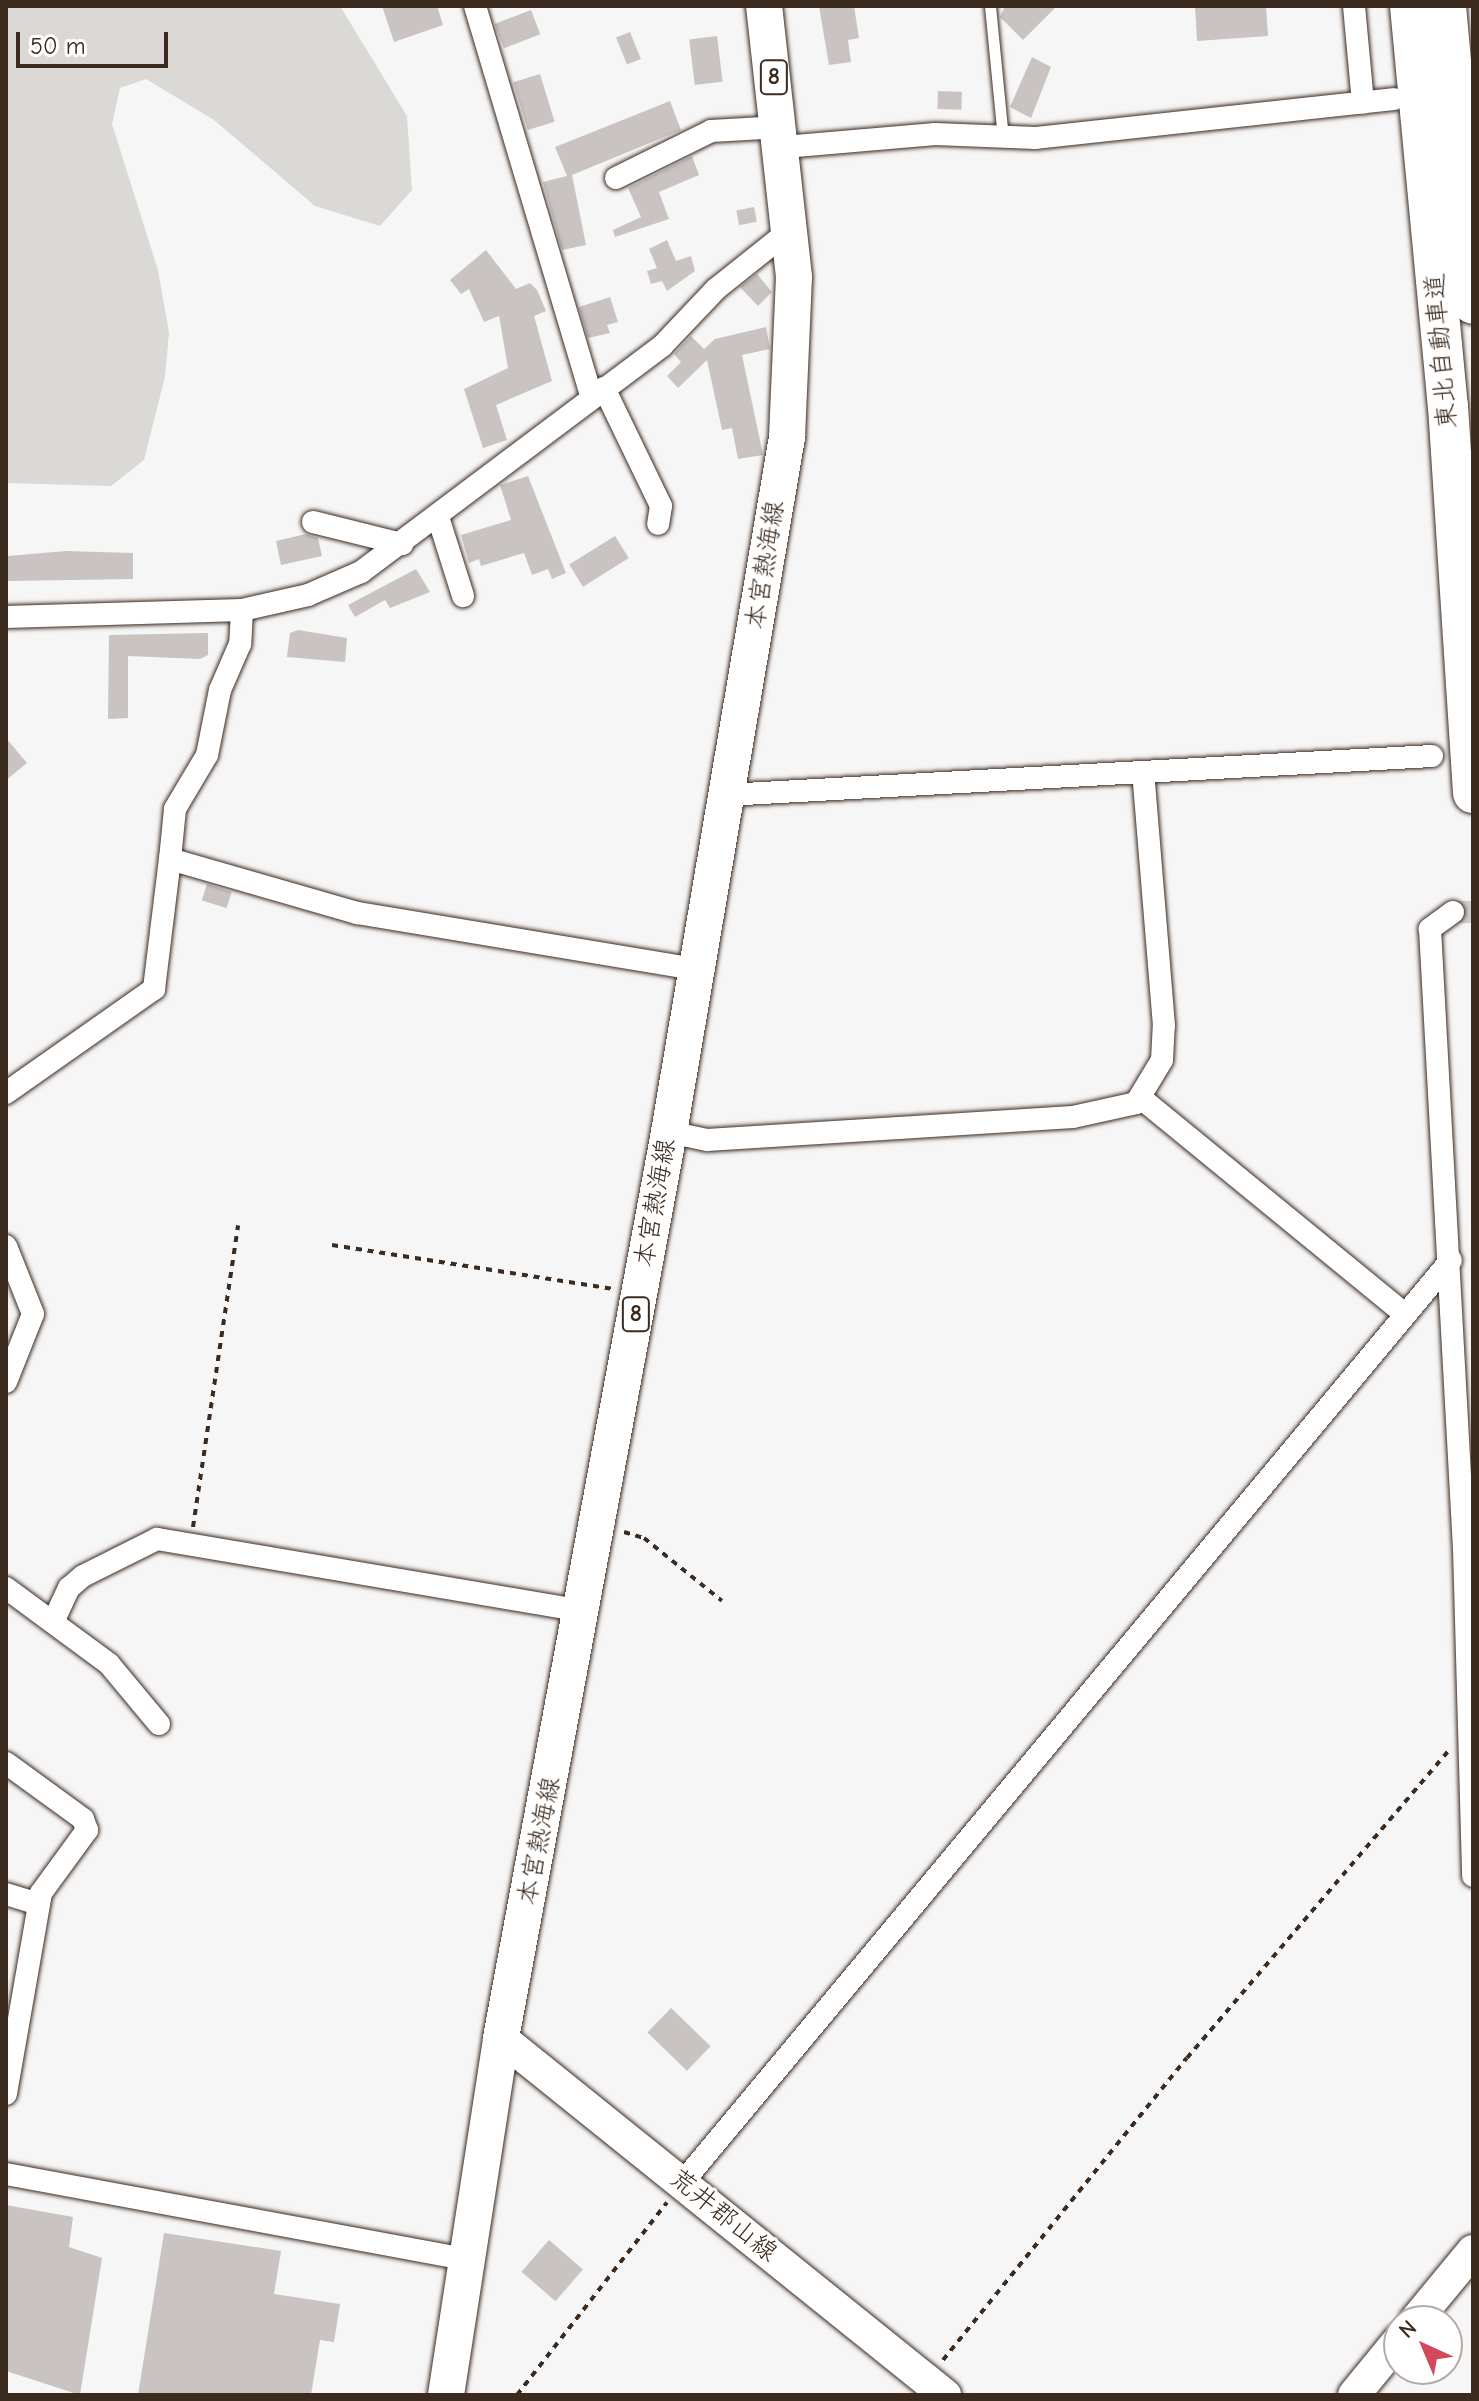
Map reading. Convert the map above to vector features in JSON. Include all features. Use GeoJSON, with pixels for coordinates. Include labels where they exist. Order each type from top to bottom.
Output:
{"type":"FeatureCollection","features":[{"type":"Feature","properties":{"kind":"highway","name":"東北自動車道"},"geometry":{"type":"LineString","coordinates":[[1410,6],[1448,406],[1473,793]]}},
{"type":"Feature","properties":{"kind":"highway","name":"東北自動車道"},"geometry":{"type":"LineString","coordinates":[[1446,6],[1473,304]]}},
{"type":"Feature","properties":{"kind":"main road","name":"本宮熱海線"},"geometry":{"type":"LineString","coordinates":[[446,2395],[501,2038],[598,1529],[669,1132],[793,386],[790,230],[782,137],[764,6]]}},
{"type":"Feature","properties":{"kind":"main road","name":"荒井郡山線"},"geometry":{"type":"LineString","coordinates":[[501,2038],[935,2388]]}},
{"type":"Feature","properties":{"kind":"main road"},"geometry":{"type":"LineString","coordinates":[[1428,2305],[1473,2251]]}},
{"type":"Feature","properties":{"kind":"main road"},"geometry":{"type":"LineString","coordinates":[[1354,2395],[1383,2360]]}},
{"type":"Feature","properties":{"kind":"street"},"geometry":{"type":"LineString","coordinates":[[475,6],[597,392],[661,506],[658,524]]}},
{"type":"Feature","properties":{"kind":"street"},"geometry":{"type":"LineString","coordinates":[[1354,6],[1363,103]]}},
{"type":"Feature","properties":{"kind":"street"},"geometry":{"type":"LineString","coordinates":[[616,178],[711,131],[782,137],[935,134],[1003,139],[1394,99]]}},
{"type":"Feature","properties":{"kind":"street"},"geometry":{"type":"LineString","coordinates":[[6,617],[242,610],[308,595],[361,572],[662,346],[716,289],[790,230]]}},
{"type":"Feature","properties":{"kind":"street"},"geometry":{"type":"LineString","coordinates":[[438,517],[463,596]]}},
{"type":"Feature","properties":{"kind":"street"},"geometry":{"type":"LineString","coordinates":[[313,522],[402,544]]}},
{"type":"Feature","properties":{"kind":"street"},"geometry":{"type":"LineString","coordinates":[[6,1093],[149,997],[157,981],[175,809],[207,755],[220,690],[240,644],[242,610]]}},
{"type":"Feature","properties":{"kind":"street"},"geometry":{"type":"LineString","coordinates":[[726,795],[1432,756]]}},
{"type":"Feature","properties":{"kind":"street"},"geometry":{"type":"LineString","coordinates":[[669,1132],[707,1140],[1073,1117],[1142,1099],[1162,1060],[1164,1026],[1143,773]]}},
{"type":"Feature","properties":{"kind":"street"},"geometry":{"type":"LineString","coordinates":[[170,859],[357,913],[695,969]]}},
{"type":"Feature","properties":{"kind":"street"},"geometry":{"type":"LineString","coordinates":[[1453,912],[1430,929],[1451,1260],[1473,1876]]}},
{"type":"Feature","properties":{"kind":"street"},"geometry":{"type":"LineString","coordinates":[[1142,1099],[1402,1312]]}},
{"type":"Feature","properties":{"kind":"street"},"geometry":{"type":"LineString","coordinates":[[6,1246],[33,1314],[6,1382]]}},
{"type":"Feature","properties":{"kind":"street"},"geometry":{"type":"LineString","coordinates":[[682,2183],[1402,1312],[1451,1260]]}},
{"type":"Feature","properties":{"kind":"street"},"geometry":{"type":"LineString","coordinates":[[53,1622],[69,1588],[83,1576],[157,1539],[191,1541],[582,1611]]}},
{"type":"Feature","properties":{"kind":"street"},"geometry":{"type":"LineString","coordinates":[[6,1588],[109,1664],[159,1724]]}},
{"type":"Feature","properties":{"kind":"street"},"geometry":{"type":"LineString","coordinates":[[6,1763],[86,1825],[39,1904],[6,2094]]}},
{"type":"Feature","properties":{"kind":"street"},"geometry":{"type":"LineString","coordinates":[[6,1894],[39,1904]]}},
{"type":"Feature","properties":{"kind":"street"},"geometry":{"type":"LineString","coordinates":[[6,2174],[468,2260]]}},
{"type":"Feature","properties":{"kind":"lane"},"geometry":{"type":"LineString","coordinates":[[990,6],[1003,139]]}},
{"type":"Feature","properties":{"kind":"path"},"geometry":{"type":"LineString","coordinates":[[191,1541],[238,1225]]}},
{"type":"Feature","properties":{"kind":"path"},"geometry":{"type":"LineString","coordinates":[[332,1245],[640,1294]]}},
{"type":"Feature","properties":{"kind":"path"},"geometry":{"type":"LineString","coordinates":[[598,1529],[644,1538],[722,1601]]}},
{"type":"Feature","properties":{"kind":"path"},"geometry":{"type":"LineString","coordinates":[[935,2388],[1187,2058],[1467,1735]]}},
{"type":"Feature","properties":{"kind":"path"},"geometry":{"type":"LineString","coordinates":[[517,2395],[682,2183]]}},
{"type":"Feature","properties":{"kind":"shaded area"},"geometry":{"type":"Polygon","coordinates":[[[6,6],[340,6],[407,116],[412,190],[380,226],[315,206],[214,120],[146,79],[120,88],[112,124],[158,270],[169,333],[165,377],[144,460],[111,486],[6,483],[6,6]]]}},
{"type":"Feature","properties":{"kind":"building"},"geometry":{"type":"Polygon","coordinates":[[[382,6],[437,6],[443,25],[394,42],[382,6]]]}},
{"type":"Feature","properties":{"kind":"building"},"geometry":{"type":"Polygon","coordinates":[[[819,6],[854,6],[859,38],[848,40],[851,62],[829,65],[819,6]]]}},
{"type":"Feature","properties":{"kind":"building"},"geometry":{"type":"Polygon","coordinates":[[[1005,6],[1057,6],[1023,40],[1000,17],[1005,6]]]}},
{"type":"Feature","properties":{"kind":"building"},"geometry":{"type":"Polygon","coordinates":[[[1195,6],[1266,6],[1268,36],[1197,41],[1195,6]]]}},
{"type":"Feature","properties":{"kind":"building"},"geometry":{"type":"Polygon","coordinates":[[[531,10],[540,34],[504,48],[495,24],[531,10]]]}},
{"type":"Feature","properties":{"kind":"building"},"geometry":{"type":"Polygon","coordinates":[[[630,32],[641,59],[627,65],[616,38],[630,32]]]}},
{"type":"Feature","properties":{"kind":"building"},"geometry":{"type":"Polygon","coordinates":[[[717,36],[723,82],[695,85],[689,39],[717,36]]]}},
{"type":"Feature","properties":{"kind":"building"},"geometry":{"type":"Polygon","coordinates":[[[1032,57],[1051,67],[1031,118],[1010,107],[1032,57]]]}},
{"type":"Feature","properties":{"kind":"building"},"geometry":{"type":"Polygon","coordinates":[[[540,74],[555,122],[528,130],[513,82],[540,74]]]}},
{"type":"Feature","properties":{"kind":"building"},"geometry":{"type":"Polygon","coordinates":[[[938,91],[962,92],[961,110],[937,109],[938,91]]]}},
{"type":"Feature","properties":{"kind":"building"},"geometry":{"type":"Polygon","coordinates":[[[670,101],[681,130],[572,175],[586,245],[562,250],[543,182],[567,176],[555,147],[670,101]]]}},
{"type":"Feature","properties":{"kind":"building"},"geometry":{"type":"Polygon","coordinates":[[[692,156],[699,175],[659,192],[669,219],[615,237],[613,230],[641,217],[628,188],[692,156]]]}},
{"type":"Feature","properties":{"kind":"building"},"geometry":{"type":"Polygon","coordinates":[[[754,207],[757,222],[739,225],[736,210],[754,207]]]}},
{"type":"Feature","properties":{"kind":"building"},"geometry":{"type":"Polygon","coordinates":[[[667,240],[676,261],[691,256],[695,271],[667,291],[662,281],[651,284],[647,271],[657,268],[649,249],[667,240]]]}},
{"type":"Feature","properties":{"kind":"building"},"geometry":{"type":"Polygon","coordinates":[[[486,250],[516,289],[530,283],[537,290],[546,311],[534,316],[552,381],[496,405],[507,440],[483,448],[464,389],[508,368],[499,316],[484,322],[469,289],[461,294],[450,280],[486,250]]]}},
{"type":"Feature","properties":{"kind":"building"},"geometry":{"type":"Polygon","coordinates":[[[757,274],[772,292],[758,306],[740,287],[757,274]]]}},
{"type":"Feature","properties":{"kind":"building"},"geometry":{"type":"Polygon","coordinates":[[[610,297],[618,322],[607,325],[610,333],[588,338],[579,307],[610,297]]]}},
{"type":"Feature","properties":{"kind":"building"},"geometry":{"type":"Polygon","coordinates":[[[766,327],[770,349],[742,355],[763,455],[738,459],[732,428],[722,430],[707,360],[678,388],[667,376],[681,362],[674,354],[691,336],[704,349],[715,339],[766,327]]]}},
{"type":"Feature","properties":{"kind":"building"},"geometry":{"type":"Polygon","coordinates":[[[528,476],[566,573],[552,579],[548,569],[532,575],[524,553],[481,566],[479,559],[469,563],[461,535],[511,520],[500,485],[528,476]]]}},
{"type":"Feature","properties":{"kind":"building"},"geometry":{"type":"Polygon","coordinates":[[[306,534],[318,538],[322,556],[281,565],[276,541],[306,534]]]}},
{"type":"Feature","properties":{"kind":"building"},"geometry":{"type":"Polygon","coordinates":[[[615,536],[629,558],[583,587],[569,565],[615,536]]]}},
{"type":"Feature","properties":{"kind":"building"},"geometry":{"type":"Polygon","coordinates":[[[66,551],[133,553],[133,579],[8,581],[8,556],[66,551]]]}},
{"type":"Feature","properties":{"kind":"building"},"geometry":{"type":"Polygon","coordinates":[[[416,569],[430,592],[390,608],[385,600],[355,617],[348,605],[416,569]]]}},
{"type":"Feature","properties":{"kind":"building"},"geometry":{"type":"Polygon","coordinates":[[[298,630],[347,638],[345,662],[287,657],[290,633],[298,630]]]}},
{"type":"Feature","properties":{"kind":"building"},"geometry":{"type":"Polygon","coordinates":[[[208,633],[208,655],[200,659],[128,656],[128,718],[108,719],[109,635],[208,633]]]}},
{"type":"Feature","properties":{"kind":"building"},"geometry":{"type":"Polygon","coordinates":[[[6,738],[27,763],[6,780],[6,738]]]}},
{"type":"Feature","properties":{"kind":"building"},"geometry":{"type":"Polygon","coordinates":[[[207,884],[232,892],[226,908],[202,900],[207,884]]]}},
{"type":"Feature","properties":{"kind":"building"},"geometry":{"type":"Polygon","coordinates":[[[671,2008],[711,2046],[687,2071],[647,2032],[671,2008]]]}},
{"type":"Feature","properties":{"kind":"building"},"geometry":{"type":"Polygon","coordinates":[[[6,2205],[73,2217],[69,2247],[102,2258],[80,2395],[6,2371],[6,2205]]]}},
{"type":"Feature","properties":{"kind":"building"},"geometry":{"type":"Polygon","coordinates":[[[164,2233],[281,2251],[274,2294],[340,2304],[334,2342],[320,2340],[311,2395],[138,2395],[164,2233]]]}},
{"type":"Feature","properties":{"kind":"building"},"geometry":{"type":"Polygon","coordinates":[[[549,2240],[583,2270],[555,2301],[521,2272],[549,2240]]]}},
{"type":"Feature","properties":{"kind":"tunnel"},"geometry":{"type":"LineString","coordinates":[[1453,912],[1473,912]]}}]}
